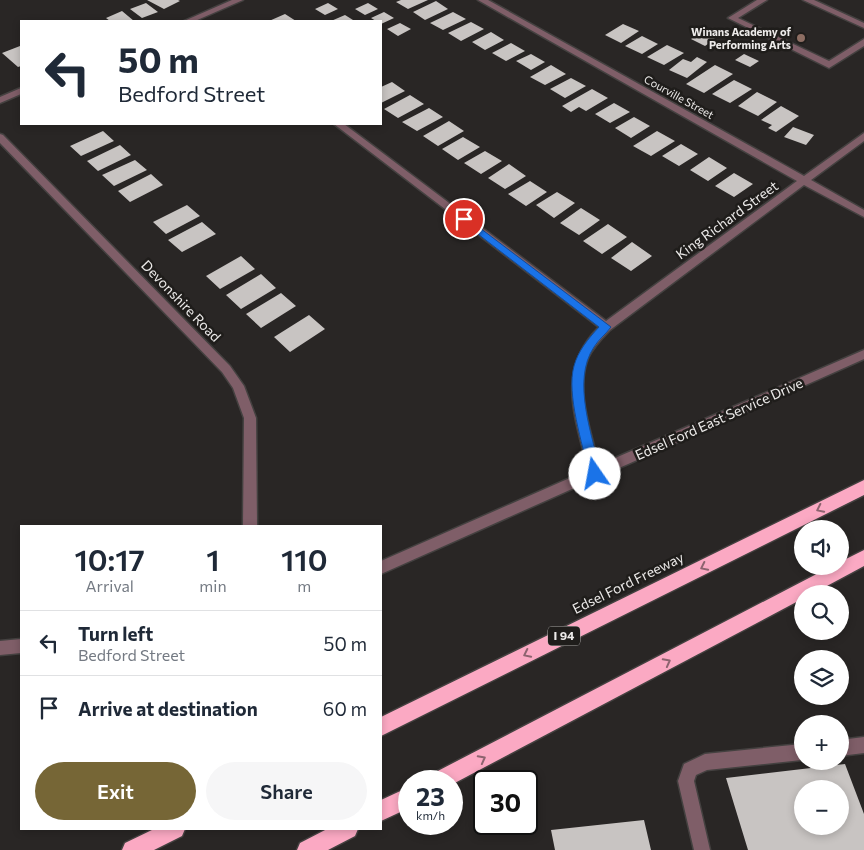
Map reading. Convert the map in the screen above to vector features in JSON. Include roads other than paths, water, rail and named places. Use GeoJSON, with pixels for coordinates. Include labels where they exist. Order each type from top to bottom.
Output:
{"type":"FeatureCollection","features":[{"type":"Feature","properties":{"kind":"highway","name":"Edsel Ford Freeway"},"geometry":{"type":"LineString","coordinates":[[382,727],[864,487]]}},
{"type":"Feature","properties":{"kind":"highway"},"geometry":{"type":"LineString","coordinates":[[460,770],[864,558]]}},
{"type":"Feature","properties":{"kind":"highway"},"geometry":{"type":"LineString","coordinates":[[382,810],[398,802]]}},
{"type":"Feature","properties":{"kind":"highway"},"geometry":{"type":"LineString","coordinates":[[132,850],[173,830]]}},
{"type":"Feature","properties":{"kind":"highway"},"geometry":{"type":"LineString","coordinates":[[307,850],[346,830]]}},
{"type":"Feature","properties":{"kind":"street"},"geometry":{"type":"LineString","coordinates":[[200,19],[239,0]]}},
{"type":"Feature","properties":{"kind":"street","name":"Courville Street"},"geometry":{"type":"LineString","coordinates":[[482,0],[864,214]]}},
{"type":"Feature","properties":{"kind":"street"},"geometry":{"type":"LineString","coordinates":[[763,0],[732,18],[829,65],[864,42]]}},
{"type":"Feature","properties":{"kind":"street"},"geometry":{"type":"LineString","coordinates":[[807,0],[864,26]]}},
{"type":"Feature","properties":{"kind":"street"},"geometry":{"type":"LineString","coordinates":[[0,100],[20,91]]}},
{"type":"Feature","properties":{"kind":"street"},"geometry":{"type":"LineString","coordinates":[[339,125],[606,327]]}},
{"type":"Feature","properties":{"kind":"street","name":"King Richard Street"},"geometry":{"type":"LineString","coordinates":[[595,474],[577,392],[579,366],[589,345],[606,327],[864,136]]}},
{"type":"Feature","properties":{"kind":"street","name":"Devonshire Road"},"geometry":{"type":"LineString","coordinates":[[0,137],[226,369],[238,386],[250,418],[250,525]]}},
{"type":"Feature","properties":{"kind":"street","name":"Edsel Ford East Service Drive"},"geometry":{"type":"LineString","coordinates":[[382,568],[864,354]]}},
{"type":"Feature","properties":{"kind":"street"},"geometry":{"type":"LineString","coordinates":[[0,648],[20,646]]}},
{"type":"Feature","properties":{"kind":"street"},"geometry":{"type":"LineString","coordinates":[[849,747],[864,745]]}},
{"type":"Feature","properties":{"kind":"street"},"geometry":{"type":"LineString","coordinates":[[702,850],[686,781],[690,770],[705,762],[794,753]]}},
{"type":"Feature","properties":{"kind":"place","name":"Winans Academy of Performing Arts"},"geometry":{"type":"Point","coordinates":[801,38]}}]}
